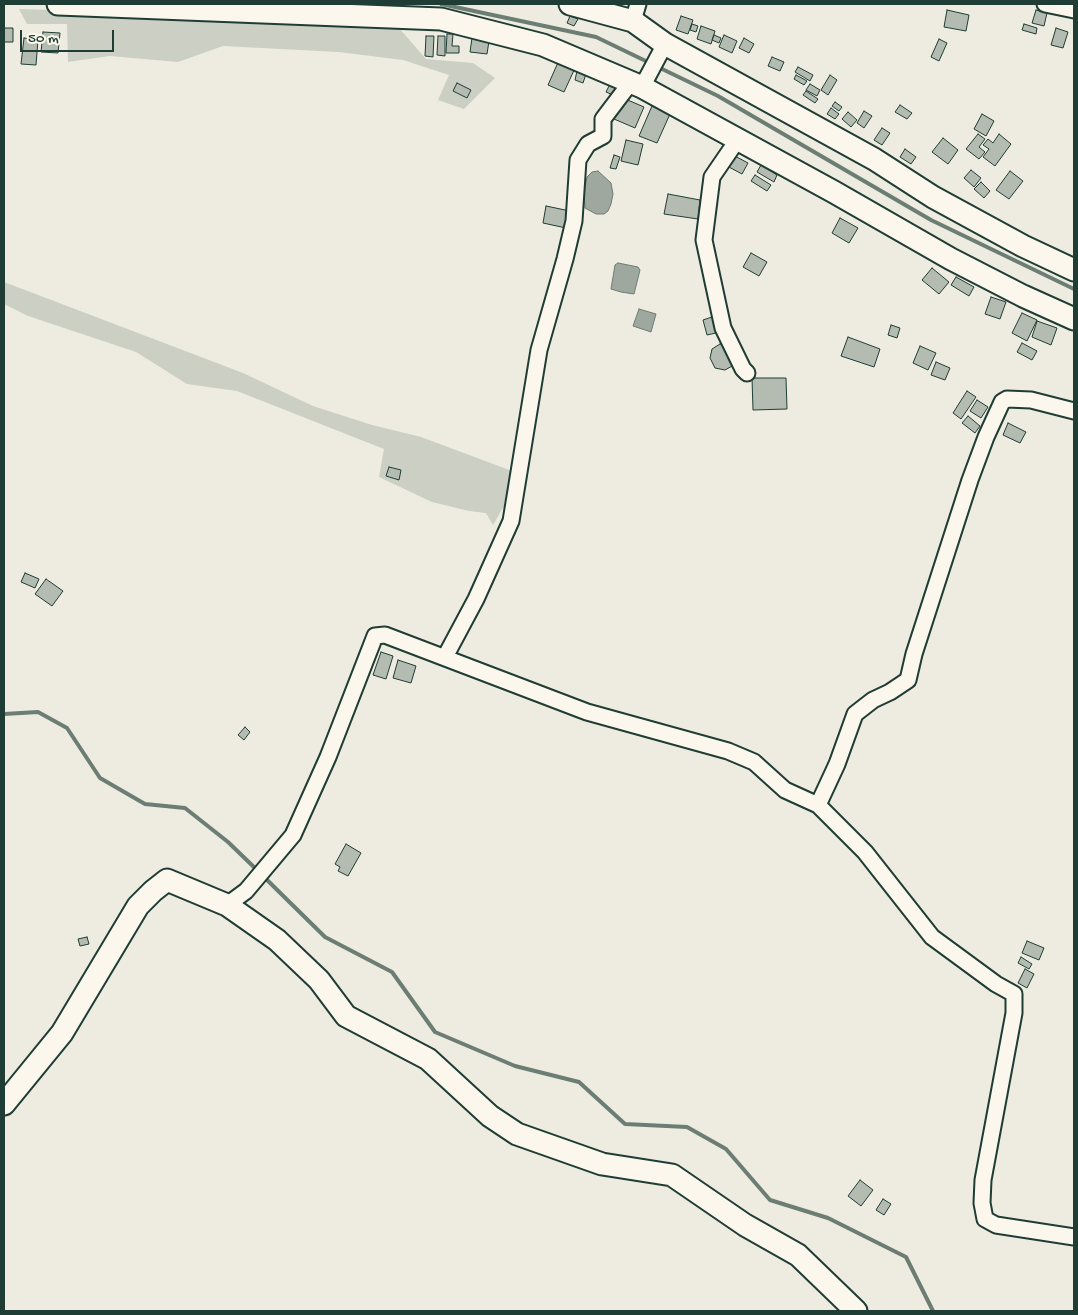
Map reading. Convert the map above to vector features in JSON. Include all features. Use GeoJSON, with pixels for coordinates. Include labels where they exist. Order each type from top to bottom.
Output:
{"type":"FeatureCollection","features":[{"type":"Feature","properties":{"kind":"main road"},"geometry":{"type":"LineString","coordinates":[[58,4],[441,19],[543,45],[636,84],[951,259],[1023,296],[1074,319]]}},
{"type":"Feature","properties":{"kind":"main road"},"geometry":{"type":"LineString","coordinates":[[570,4],[636,12],[665,44],[874,159],[986,226],[1024,246],[1073,266]]}},
{"type":"Feature","properties":{"kind":"main road"},"geometry":{"type":"LineString","coordinates":[[4,1104],[62,1032],[138,906],[167,880],[227,905],[277,940],[319,980],[346,1016],[428,1059],[490,1116],[510,1130],[602,1164],[672,1175],[745,1225],[798,1255],[856,1311]]}},
{"type":"Feature","properties":{"kind":"street"},"geometry":{"type":"LineString","coordinates":[[1045,4],[1074,10]]}},
{"type":"Feature","properties":{"kind":"street"},"geometry":{"type":"LineString","coordinates":[[445,657],[476,599],[511,521],[539,350],[574,221],[578,160],[588,144],[603,136],[604,119],[636,84],[665,44]]}},
{"type":"Feature","properties":{"kind":"street"},"geometry":{"type":"LineString","coordinates":[[738,139],[712,177],[704,240],[723,328],[743,369],[748,373]]}},
{"type":"Feature","properties":{"kind":"street"},"geometry":{"type":"LineString","coordinates":[[818,805],[837,764],[855,714],[873,700],[908,680],[914,654],[970,480],[986,437],[1002,402],[1007,399],[1031,400],[1074,411]]}},
{"type":"Feature","properties":{"kind":"street"},"geometry":{"type":"LineString","coordinates":[[227,905],[246,891],[293,835],[317,783],[375,636],[385,635],[587,712],[728,750],[754,762],[785,790],[818,805],[865,852],[932,937],[996,984],[1014,994],[1014,1013],[983,1180],[982,1203],[985,1219],[996,1225],[1074,1237]]}},
{"type":"Feature","properties":{"kind":"shaded area"},"geometry":{"type":"Polygon","coordinates":[[[19,9],[392,20],[426,59],[473,63],[495,78],[464,109],[438,100],[449,75],[403,60],[339,52],[223,46],[178,62],[110,56],[68,62],[67,24],[27,24],[19,9]]]}},
{"type":"Feature","properties":{"kind":"shaded area"},"geometry":{"type":"Polygon","coordinates":[[[598,171],[611,183],[613,194],[608,211],[604,214],[596,214],[585,208],[584,193],[587,177],[592,172],[598,171]]]}},
{"type":"Feature","properties":{"kind":"shaded area"},"geometry":{"type":"Polygon","coordinates":[[[618,263],[638,267],[640,270],[634,294],[611,289],[615,265],[618,263]]]}},
{"type":"Feature","properties":{"kind":"shaded area"},"geometry":{"type":"Polygon","coordinates":[[[4,282],[243,373],[313,406],[372,425],[421,437],[512,471],[504,506],[493,525],[486,513],[432,502],[379,477],[384,449],[237,391],[187,384],[136,352],[28,316],[4,304],[4,282]]]}},
{"type":"Feature","properties":{"kind":"shaded area"},"geometry":{"type":"Polygon","coordinates":[[[639,309],[656,314],[651,332],[633,326],[639,309]]]}},
{"type":"Feature","properties":{"kind":"building"},"geometry":{"type":"Polygon","coordinates":[[[947,10],[969,15],[966,31],[944,27],[947,10]]]}},
{"type":"Feature","properties":{"kind":"building"},"geometry":{"type":"Polygon","coordinates":[[[1036,10],[1047,13],[1044,26],[1032,23],[1036,10]]]}},
{"type":"Feature","properties":{"kind":"building"},"geometry":{"type":"Polygon","coordinates":[[[570,16],[578,19],[574,26],[567,23],[570,16]]]}},
{"type":"Feature","properties":{"kind":"building"},"geometry":{"type":"Polygon","coordinates":[[[681,16],[693,20],[688,34],[676,30],[681,16]]]}},
{"type":"Feature","properties":{"kind":"building"},"geometry":{"type":"Polygon","coordinates":[[[692,24],[698,26],[696,32],[690,30],[692,24]]]}},
{"type":"Feature","properties":{"kind":"building"},"geometry":{"type":"Polygon","coordinates":[[[1024,24],[1037,28],[1036,34],[1022,30],[1024,24]]]}},
{"type":"Feature","properties":{"kind":"building"},"geometry":{"type":"Polygon","coordinates":[[[701,26],[715,31],[711,44],[697,39],[701,26]]]}},
{"type":"Feature","properties":{"kind":"building"},"geometry":{"type":"Polygon","coordinates":[[[4,28],[13,28],[13,42],[4,42],[4,28]]]}},
{"type":"Feature","properties":{"kind":"building"},"geometry":{"type":"Polygon","coordinates":[[[1056,28],[1068,32],[1063,48],[1051,45],[1056,28]]]}},
{"type":"Feature","properties":{"kind":"building"},"geometry":{"type":"Polygon","coordinates":[[[43,32],[60,33],[58,53],[41,52],[43,32]]]}},
{"type":"Feature","properties":{"kind":"building"},"geometry":{"type":"Polygon","coordinates":[[[447,34],[453,34],[452,46],[459,46],[459,53],[446,53],[447,34]]]}},
{"type":"Feature","properties":{"kind":"building"},"geometry":{"type":"Polygon","coordinates":[[[714,35],[721,38],[719,43],[712,40],[714,35]]]}},
{"type":"Feature","properties":{"kind":"building"},"geometry":{"type":"Polygon","coordinates":[[[724,35],[737,41],[732,53],[719,47],[724,35]]]}},
{"type":"Feature","properties":{"kind":"building"},"geometry":{"type":"Polygon","coordinates":[[[426,36],[434,36],[433,57],[425,56],[426,36]]]}},
{"type":"Feature","properties":{"kind":"building"},"geometry":{"type":"Polygon","coordinates":[[[438,36],[445,36],[445,56],[437,55],[438,36]]]}},
{"type":"Feature","properties":{"kind":"building"},"geometry":{"type":"Polygon","coordinates":[[[24,38],[38,40],[36,65],[21,64],[24,38]]]}},
{"type":"Feature","properties":{"kind":"building"},"geometry":{"type":"Polygon","coordinates":[[[472,38],[489,41],[487,54],[470,52],[472,38]]]}},
{"type":"Feature","properties":{"kind":"building"},"geometry":{"type":"Polygon","coordinates":[[[744,38],[754,44],[749,53],[739,48],[744,38]]]}},
{"type":"Feature","properties":{"kind":"building"},"geometry":{"type":"Polygon","coordinates":[[[939,39],[947,43],[939,61],[931,57],[939,39]]]}},
{"type":"Feature","properties":{"kind":"building"},"geometry":{"type":"Polygon","coordinates":[[[772,57],[784,62],[780,71],[768,66],[772,57]]]}},
{"type":"Feature","properties":{"kind":"building"},"geometry":{"type":"Polygon","coordinates":[[[560,58],[576,66],[564,92],[548,85],[560,58]]]}},
{"type":"Feature","properties":{"kind":"building"},"geometry":{"type":"Polygon","coordinates":[[[798,67],[813,75],[810,81],[795,72],[798,67]]]}},
{"type":"Feature","properties":{"kind":"building"},"geometry":{"type":"Polygon","coordinates":[[[577,71],[586,74],[583,83],[575,80],[577,71]]]}},
{"type":"Feature","properties":{"kind":"building"},"geometry":{"type":"Polygon","coordinates":[[[796,75],[807,81],[804,85],[794,79],[796,75]]]}},
{"type":"Feature","properties":{"kind":"building"},"geometry":{"type":"Polygon","coordinates":[[[830,75],[837,80],[828,95],[821,90],[830,75]]]}},
{"type":"Feature","properties":{"kind":"building"},"geometry":{"type":"Polygon","coordinates":[[[613,78],[624,83],[618,97],[606,92],[613,78]]]}},
{"type":"Feature","properties":{"kind":"building"},"geometry":{"type":"Polygon","coordinates":[[[457,83],[471,90],[467,98],[453,91],[457,83]]]}},
{"type":"Feature","properties":{"kind":"building"},"geometry":{"type":"Polygon","coordinates":[[[810,84],[820,90],[817,96],[806,90],[810,84]]]}},
{"type":"Feature","properties":{"kind":"building"},"geometry":{"type":"Polygon","coordinates":[[[806,91],[818,99],[815,103],[803,95],[806,91]]]}},
{"type":"Feature","properties":{"kind":"building"},"geometry":{"type":"Polygon","coordinates":[[[623,98],[644,107],[635,128],[614,119],[623,98]]]}},
{"type":"Feature","properties":{"kind":"building"},"geometry":{"type":"Polygon","coordinates":[[[835,102],[842,107],[839,111],[832,106],[835,102]]]}},
{"type":"Feature","properties":{"kind":"building"},"geometry":{"type":"Polygon","coordinates":[[[900,105],[912,113],[907,119],[895,112],[900,105]]]}},
{"type":"Feature","properties":{"kind":"building"},"geometry":{"type":"Polygon","coordinates":[[[652,106],[670,114],[657,143],[639,136],[652,106]]]}},
{"type":"Feature","properties":{"kind":"building"},"geometry":{"type":"Polygon","coordinates":[[[831,108],[839,114],[835,119],[827,114],[831,108]]]}},
{"type":"Feature","properties":{"kind":"building"},"geometry":{"type":"Polygon","coordinates":[[[864,111],[872,116],[864,128],[857,123],[864,111]]]}},
{"type":"Feature","properties":{"kind":"building"},"geometry":{"type":"Polygon","coordinates":[[[848,112],[857,120],[851,127],[842,119],[848,112]]]}},
{"type":"Feature","properties":{"kind":"building"},"geometry":{"type":"Polygon","coordinates":[[[982,114],[994,121],[986,136],[974,129],[982,114]]]}},
{"type":"Feature","properties":{"kind":"building"},"geometry":{"type":"Polygon","coordinates":[[[882,128],[890,133],[882,145],[874,140],[882,128]]]}},
{"type":"Feature","properties":{"kind":"building"},"geometry":{"type":"Polygon","coordinates":[[[978,134],[985,139],[979,147],[985,152],[979,159],[966,149],[978,134]]]}},
{"type":"Feature","properties":{"kind":"building"},"geometry":{"type":"Polygon","coordinates":[[[999,134],[1011,144],[995,166],[983,157],[989,149],[983,145],[988,139],[993,143],[999,134]]]}},
{"type":"Feature","properties":{"kind":"building"},"geometry":{"type":"Polygon","coordinates":[[[943,138],[958,150],[948,164],[932,152],[943,138]]]}},
{"type":"Feature","properties":{"kind":"building"},"geometry":{"type":"Polygon","coordinates":[[[626,140],[643,144],[638,165],[621,161],[626,140]]]}},
{"type":"Feature","properties":{"kind":"building"},"geometry":{"type":"Polygon","coordinates":[[[905,149],[916,157],[911,164],[900,157],[905,149]]]}},
{"type":"Feature","properties":{"kind":"building"},"geometry":{"type":"Polygon","coordinates":[[[614,155],[620,157],[616,169],[610,168],[614,155]]]}},
{"type":"Feature","properties":{"kind":"building"},"geometry":{"type":"Polygon","coordinates":[[[733,155],[748,163],[742,174],[727,166],[733,155]]]}},
{"type":"Feature","properties":{"kind":"building"},"geometry":{"type":"Polygon","coordinates":[[[761,165],[777,175],[774,182],[757,172],[761,165]]]}},
{"type":"Feature","properties":{"kind":"building"},"geometry":{"type":"Polygon","coordinates":[[[971,170],[981,178],[974,187],[964,178],[971,170]]]}},
{"type":"Feature","properties":{"kind":"building"},"geometry":{"type":"Polygon","coordinates":[[[1010,171],[1023,181],[1009,199],[996,190],[1010,171]]]}},
{"type":"Feature","properties":{"kind":"building"},"geometry":{"type":"Polygon","coordinates":[[[755,175],[771,185],[767,191],[751,181],[755,175]]]}},
{"type":"Feature","properties":{"kind":"building"},"geometry":{"type":"Polygon","coordinates":[[[981,182],[990,191],[984,198],[974,189],[981,182]]]}},
{"type":"Feature","properties":{"kind":"building"},"geometry":{"type":"Polygon","coordinates":[[[668,194],[700,200],[698,219],[664,214],[668,194]]]}},
{"type":"Feature","properties":{"kind":"building"},"geometry":{"type":"Polygon","coordinates":[[[546,206],[570,211],[566,228],[543,223],[546,206]]]}},
{"type":"Feature","properties":{"kind":"building"},"geometry":{"type":"Polygon","coordinates":[[[840,218],[858,228],[849,243],[832,233],[840,218]]]}},
{"type":"Feature","properties":{"kind":"building"},"geometry":{"type":"Polygon","coordinates":[[[751,253],[767,262],[759,276],[743,267],[751,253]]]}},
{"type":"Feature","properties":{"kind":"building"},"geometry":{"type":"Polygon","coordinates":[[[932,268],[949,282],[939,294],[922,280],[932,268]]]}},
{"type":"Feature","properties":{"kind":"building"},"geometry":{"type":"Polygon","coordinates":[[[956,277],[974,287],[969,296],[951,285],[956,277]]]}},
{"type":"Feature","properties":{"kind":"building"},"geometry":{"type":"Polygon","coordinates":[[[991,297],[1006,302],[1000,319],[985,314],[991,297]]]}},
{"type":"Feature","properties":{"kind":"building"},"geometry":{"type":"Polygon","coordinates":[[[1022,313],[1037,320],[1027,341],[1012,333],[1022,313]]]}},
{"type":"Feature","properties":{"kind":"building"},"geometry":{"type":"Polygon","coordinates":[[[712,317],[716,333],[707,335],[703,320],[712,317]]]}},
{"type":"Feature","properties":{"kind":"building"},"geometry":{"type":"Polygon","coordinates":[[[1037,321],[1057,328],[1051,345],[1032,337],[1037,321]]]}},
{"type":"Feature","properties":{"kind":"building"},"geometry":{"type":"Polygon","coordinates":[[[891,325],[900,328],[897,338],[888,335],[891,325]]]}},
{"type":"Feature","properties":{"kind":"building"},"geometry":{"type":"Polygon","coordinates":[[[848,337],[880,349],[874,367],[841,356],[848,337]]]}},
{"type":"Feature","properties":{"kind":"building"},"geometry":{"type":"Polygon","coordinates":[[[1022,343],[1037,351],[1032,360],[1017,352],[1022,343]]]}},
{"type":"Feature","properties":{"kind":"building"},"geometry":{"type":"Polygon","coordinates":[[[720,344],[731,348],[734,365],[725,370],[715,368],[710,358],[712,349],[720,344]]]}},
{"type":"Feature","properties":{"kind":"building"},"geometry":{"type":"Polygon","coordinates":[[[920,346],[936,353],[928,370],[913,363],[920,346]]]}},
{"type":"Feature","properties":{"kind":"building"},"geometry":{"type":"Polygon","coordinates":[[[936,362],[950,368],[945,380],[931,375],[936,362]]]}},
{"type":"Feature","properties":{"kind":"building"},"geometry":{"type":"Polygon","coordinates":[[[752,378],[786,378],[787,409],[753,410],[752,378]]]}},
{"type":"Feature","properties":{"kind":"building"},"geometry":{"type":"Polygon","coordinates":[[[967,391],[976,397],[961,419],[953,413],[967,391]]]}},
{"type":"Feature","properties":{"kind":"building"},"geometry":{"type":"Polygon","coordinates":[[[977,400],[988,407],[981,418],[970,411],[977,400]]]}},
{"type":"Feature","properties":{"kind":"building"},"geometry":{"type":"Polygon","coordinates":[[[968,416],[980,426],[975,433],[962,423],[968,416]]]}},
{"type":"Feature","properties":{"kind":"building"},"geometry":{"type":"Polygon","coordinates":[[[1008,423],[1026,432],[1020,443],[1003,435],[1008,423]]]}},
{"type":"Feature","properties":{"kind":"building"},"geometry":{"type":"Polygon","coordinates":[[[389,467],[401,470],[399,480],[386,476],[389,467]]]}},
{"type":"Feature","properties":{"kind":"building"},"geometry":{"type":"Polygon","coordinates":[[[25,573],[39,579],[35,588],[21,582],[25,573]]]}},
{"type":"Feature","properties":{"kind":"building"},"geometry":{"type":"Polygon","coordinates":[[[46,579],[63,591],[52,606],[35,594],[46,579]]]}},
{"type":"Feature","properties":{"kind":"building"},"geometry":{"type":"Polygon","coordinates":[[[381,652],[393,656],[386,679],[373,675],[381,652]]]}},
{"type":"Feature","properties":{"kind":"building"},"geometry":{"type":"Polygon","coordinates":[[[398,660],[416,666],[411,683],[393,678],[398,660]]]}},
{"type":"Feature","properties":{"kind":"building"},"geometry":{"type":"Polygon","coordinates":[[[245,727],[250,732],[244,740],[238,735],[245,727]]]}},
{"type":"Feature","properties":{"kind":"building"},"geometry":{"type":"Polygon","coordinates":[[[346,844],[361,853],[348,876],[338,871],[340,867],[335,864],[346,844]]]}},
{"type":"Feature","properties":{"kind":"building"},"geometry":{"type":"Polygon","coordinates":[[[87,937],[89,944],[80,946],[78,939],[87,937]]]}},
{"type":"Feature","properties":{"kind":"building"},"geometry":{"type":"Polygon","coordinates":[[[1027,941],[1044,948],[1039,960],[1022,953],[1027,941]]]}},
{"type":"Feature","properties":{"kind":"building"},"geometry":{"type":"Polygon","coordinates":[[[1021,957],[1032,964],[1029,969],[1018,963],[1021,957]]]}},
{"type":"Feature","properties":{"kind":"building"},"geometry":{"type":"Polygon","coordinates":[[[1025,969],[1034,974],[1027,988],[1018,983],[1025,969]]]}},
{"type":"Feature","properties":{"kind":"building"},"geometry":{"type":"Polygon","coordinates":[[[860,1180],[873,1190],[861,1206],[848,1196],[860,1180]]]}},
{"type":"Feature","properties":{"kind":"building"},"geometry":{"type":"Polygon","coordinates":[[[883,1199],[891,1204],[884,1215],[876,1210],[883,1199]]]}},
{"type":"Feature","properties":{"kind":"waterway"},"geometry":{"type":"LineString","coordinates":[[441,4],[596,37],[652,64]]}},
{"type":"Feature","properties":{"kind":"waterway"},"geometry":{"type":"LineString","coordinates":[[658,67],[718,96],[931,220],[1074,289]]}},
{"type":"Feature","properties":{"kind":"waterway"},"geometry":{"type":"LineString","coordinates":[[4,714],[38,712],[67,728],[100,778],[145,804],[185,808],[228,842],[257,870]]}},
{"type":"Feature","properties":{"kind":"waterway"},"geometry":{"type":"LineString","coordinates":[[262,875],[325,937],[392,972],[435,1032],[515,1066],[579,1082],[625,1124],[687,1127],[726,1149],[770,1200],[828,1218],[906,1257],[933,1311]]}}]}
